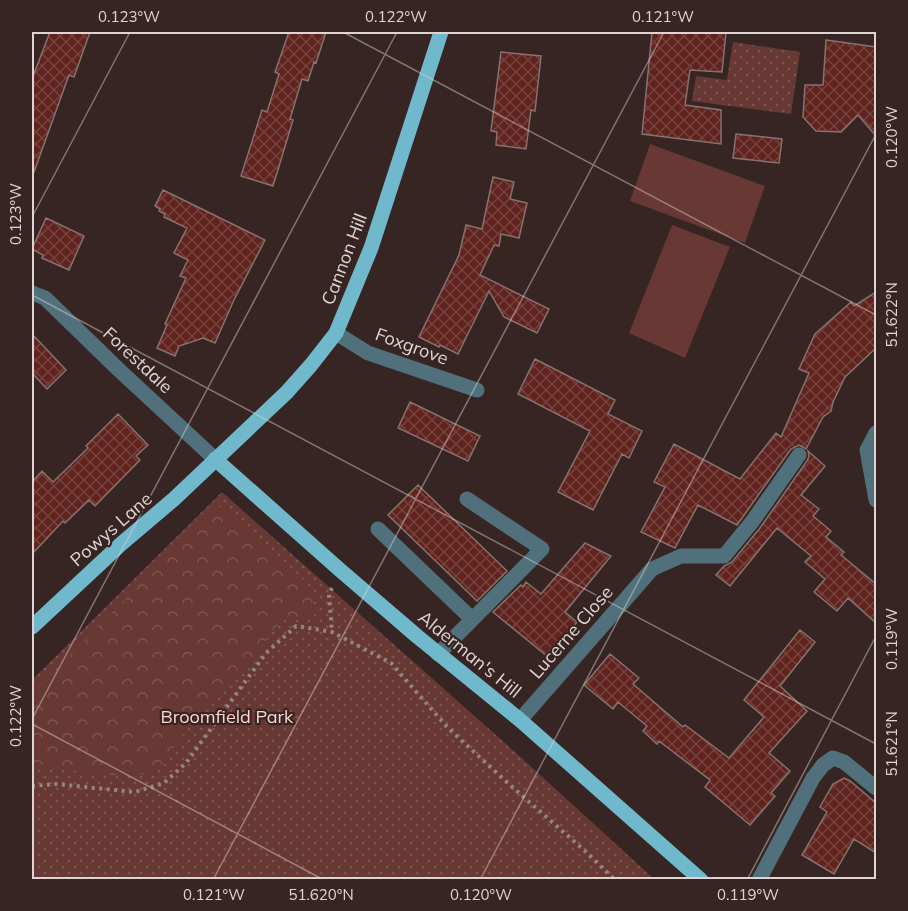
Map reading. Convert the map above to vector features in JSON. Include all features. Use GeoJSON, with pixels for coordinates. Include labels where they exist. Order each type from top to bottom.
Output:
{"type":"FeatureCollection","features":[{"type":"Feature","properties":{"kind":"main road","name":"Cannon Hill"},"geometry":{"type":"LineString","coordinates":[[215,459],[287,392],[336,333],[371,248],[441,32]]}},
{"type":"Feature","properties":{"kind":"main road","name":"Alderman's Hill"},"geometry":{"type":"LineString","coordinates":[[215,459],[340,570],[520,720],[701,879]]}},
{"type":"Feature","properties":{"kind":"main road","name":"Powys Lane"},"geometry":{"type":"LineString","coordinates":[[32,627],[215,459]]}},
{"type":"Feature","properties":{"kind":"street","name":"Forestdale"},"geometry":{"type":"LineString","coordinates":[[32,293],[45,298],[215,459]]}},
{"type":"Feature","properties":{"kind":"street","name":"Foxgrove"},"geometry":{"type":"LineString","coordinates":[[336,333],[368,353],[477,390]]}},
{"type":"Feature","properties":{"kind":"street"},"geometry":{"type":"LineString","coordinates":[[876,433],[867,450],[876,500]]}},
{"type":"Feature","properties":{"kind":"street","name":"Lucerne Close"},"geometry":{"type":"LineString","coordinates":[[520,720],[652,569],[681,556],[724,556],[752,522],[799,454]]}},
{"type":"Feature","properties":{"kind":"street"},"geometry":{"type":"LineString","coordinates":[[438,654],[542,549],[467,499]]}},
{"type":"Feature","properties":{"kind":"street"},"geometry":{"type":"LineString","coordinates":[[378,529],[472,620]]}},
{"type":"Feature","properties":{"kind":"street"},"geometry":{"type":"LineString","coordinates":[[759,879],[813,778],[823,765],[832,758],[844,762],[876,788]]}},
{"type":"Feature","properties":{"kind":"path"},"geometry":{"type":"LineString","coordinates":[[332,632],[329,594],[340,570]]}},
{"type":"Feature","properties":{"kind":"path"},"geometry":{"type":"LineString","coordinates":[[32,786],[56,784],[135,792],[164,783],[186,764],[266,653],[296,626],[332,632],[391,663],[448,728],[615,879]]}},
{"type":"Feature","properties":{"kind":"green space"},"geometry":{"type":"Polygon","coordinates":[[[733,42],[800,52],[791,114],[692,101],[696,76],[727,80],[733,42]]]}},
{"type":"Feature","properties":{"kind":"green space"},"geometry":{"type":"Polygon","coordinates":[[[650,144],[765,186],[745,243],[630,201],[650,144]]]}},
{"type":"Feature","properties":{"kind":"green space"},"geometry":{"type":"Polygon","coordinates":[[[672,225],[730,247],[685,358],[629,333],[672,225]]]}},
{"type":"Feature","properties":{"kind":"green space","name":"Broomfield Park"},"geometry":{"type":"Polygon","coordinates":[[[222,492],[514,751],[654,879],[32,880],[32,680],[222,492]]]}},
{"type":"Feature","properties":{"kind":"green space"},"geometry":{"type":"Polygon","coordinates":[[[218,506],[266,545],[307,583],[317,614],[281,621],[239,674],[192,723],[154,774],[110,775],[42,767],[32,768],[32,693],[218,506]]]}},
{"type":"Feature","properties":{"kind":"building"},"geometry":{"type":"Polygon","coordinates":[[[50,32],[90,32],[74,77],[69,75],[34,172],[32,172],[32,79],[50,32]]]}},
{"type":"Feature","properties":{"kind":"building"},"geometry":{"type":"Polygon","coordinates":[[[289,32],[326,32],[308,81],[302,79],[290,119],[293,120],[273,186],[241,176],[262,110],[267,112],[279,74],[275,72],[289,32]]]}},
{"type":"Feature","properties":{"kind":"building"},"geometry":{"type":"Polygon","coordinates":[[[652,32],[726,32],[722,72],[690,70],[685,105],[721,110],[721,144],[642,134],[652,32]]]}},
{"type":"Feature","properties":{"kind":"building"},"geometry":{"type":"Polygon","coordinates":[[[826,40],[876,47],[876,136],[858,115],[841,132],[816,131],[803,117],[805,85],[823,85],[826,40]]]}},
{"type":"Feature","properties":{"kind":"building"},"geometry":{"type":"Polygon","coordinates":[[[501,52],[541,56],[535,111],[531,110],[526,149],[496,145],[497,132],[491,131],[501,52]]]}},
{"type":"Feature","properties":{"kind":"building"},"geometry":{"type":"Polygon","coordinates":[[[736,134],[782,139],[779,163],[733,158],[736,134]]]}},
{"type":"Feature","properties":{"kind":"building"},"geometry":{"type":"Polygon","coordinates":[[[493,177],[514,182],[510,199],[527,203],[519,238],[501,234],[499,246],[494,245],[480,275],[549,309],[537,333],[504,317],[489,291],[458,354],[419,337],[459,255],[466,225],[482,229],[493,177]]]}},
{"type":"Feature","properties":{"kind":"building"},"geometry":{"type":"Polygon","coordinates":[[[163,190],[265,240],[215,343],[203,338],[179,346],[175,356],[157,348],[186,278],[180,276],[188,260],[174,253],[187,228],[164,217],[165,214],[155,206],[163,190]]]}},
{"type":"Feature","properties":{"kind":"building"},"geometry":{"type":"Polygon","coordinates":[[[46,218],[84,236],[69,270],[42,258],[43,255],[32,249],[46,218]]]}},
{"type":"Feature","properties":{"kind":"building"},"geometry":{"type":"Polygon","coordinates":[[[876,292],[876,348],[845,377],[831,411],[823,417],[806,449],[799,445],[791,449],[737,525],[698,505],[675,548],[641,532],[665,487],[654,482],[674,444],[740,479],[776,433],[781,437],[809,373],[799,369],[815,334],[851,302],[854,306],[876,292]]]}},
{"type":"Feature","properties":{"kind":"building"},"geometry":{"type":"Polygon","coordinates":[[[32,334],[66,370],[47,389],[32,373],[32,334]]]}},
{"type":"Feature","properties":{"kind":"building"},"geometry":{"type":"Polygon","coordinates":[[[535,359],[615,400],[608,414],[642,431],[629,458],[622,454],[593,510],[558,492],[590,431],[518,394],[535,359]]]}},
{"type":"Feature","properties":{"kind":"building"},"geometry":{"type":"Polygon","coordinates":[[[410,402],[480,436],[468,461],[398,428],[410,402]]]}},
{"type":"Feature","properties":{"kind":"building"},"geometry":{"type":"Polygon","coordinates":[[[118,414],[148,445],[136,456],[140,460],[95,506],[89,500],[65,523],[63,521],[32,554],[32,482],[42,471],[53,482],[88,448],[86,446],[118,414]]]}},
{"type":"Feature","properties":{"kind":"building"},"geometry":{"type":"Polygon","coordinates":[[[808,451],[825,466],[801,495],[819,509],[813,516],[831,531],[826,537],[844,552],[841,555],[876,584],[876,623],[848,598],[837,611],[814,592],[825,579],[805,562],[811,556],[777,528],[730,586],[716,575],[724,566],[732,562],[760,528],[807,461],[808,451]]]}},
{"type":"Feature","properties":{"kind":"building"},"geometry":{"type":"Polygon","coordinates":[[[418,485],[507,571],[477,601],[388,515],[418,485]]]}},
{"type":"Feature","properties":{"kind":"building"},"geometry":{"type":"Polygon","coordinates":[[[585,543],[611,556],[565,612],[577,622],[548,657],[493,612],[526,582],[541,594],[585,543]]]}},
{"type":"Feature","properties":{"kind":"building"},"geometry":{"type":"Polygon","coordinates":[[[800,630],[815,642],[780,686],[807,711],[769,753],[790,771],[771,793],[775,796],[750,825],[705,787],[710,780],[659,741],[657,744],[643,731],[647,726],[618,702],[613,709],[584,685],[610,654],[639,678],[633,684],[683,727],[685,725],[729,758],[764,717],[744,700],[800,630]]]}},
{"type":"Feature","properties":{"kind":"building"},"geometry":{"type":"Polygon","coordinates":[[[844,778],[876,803],[876,853],[854,839],[834,874],[802,855],[827,812],[820,807],[833,784],[844,778]]]}}]}
